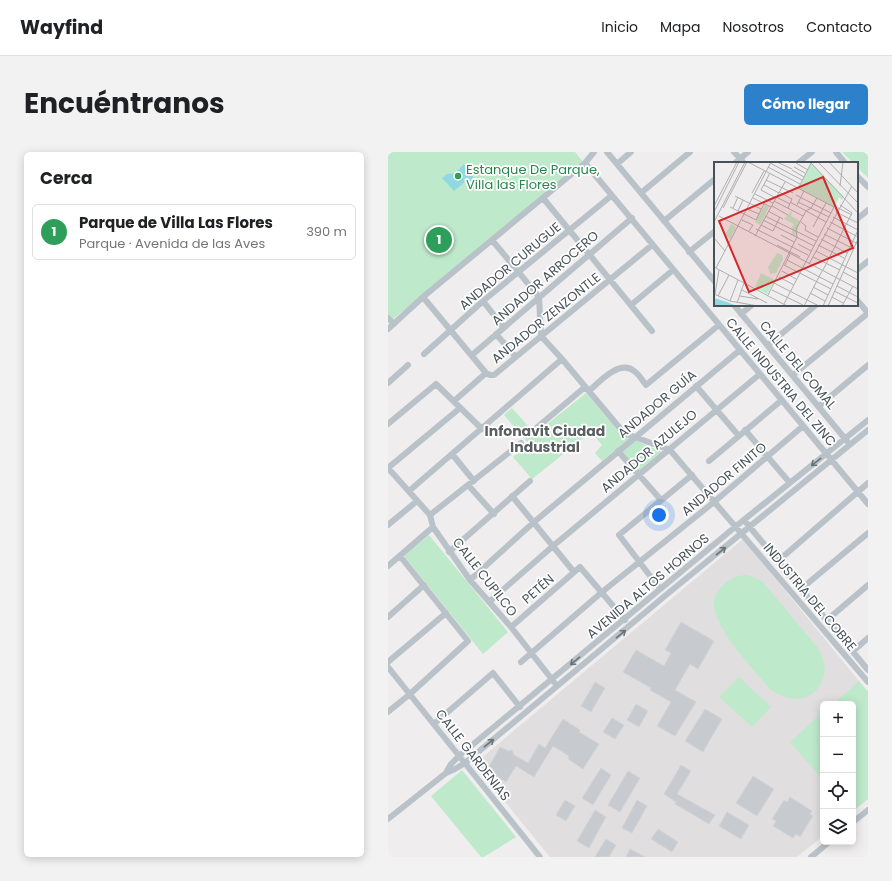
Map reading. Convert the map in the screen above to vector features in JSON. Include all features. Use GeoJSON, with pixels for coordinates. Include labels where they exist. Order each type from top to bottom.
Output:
{"type":"FeatureCollection","features":[{"type":"Feature","properties":{"kind":"street"},"geometry":{"type":"LineString","coordinates":[[388,329],[424,297],[585,163],[594,152]]}},
{"type":"Feature","properties":{"kind":"street"},"geometry":{"type":"LineString","coordinates":[[607,152],[714,281]]}},
{"type":"Feature","properties":{"kind":"street"},"geometry":{"type":"LineString","coordinates":[[617,164],[631,152]]}},
{"type":"Feature","properties":{"kind":"street"},"geometry":{"type":"LineString","coordinates":[[641,193],[690,152]]}},
{"type":"Feature","properties":{"kind":"street"},"geometry":{"type":"LineString","coordinates":[[734,152],[739,162],[748,152]]}},
{"type":"Feature","properties":{"kind":"street"},"geometry":{"type":"LineString","coordinates":[[799,162],[812,152]]}},
{"type":"Feature","properties":{"kind":"street"},"geometry":{"type":"LineString","coordinates":[[836,152],[844,162]]}},
{"type":"Feature","properties":{"kind":"street","name":"CALLE INDUSTRIA DEL ZINC"},"geometry":{"type":"LineString","coordinates":[[585,163],[868,504]]}},
{"type":"Feature","properties":{"kind":"street"},"geometry":{"type":"LineString","coordinates":[[858,177],[868,188]]}},
{"type":"Feature","properties":{"kind":"street"},"geometry":{"type":"LineString","coordinates":[[664,221],[714,180]]}},
{"type":"Feature","properties":{"kind":"street","name":"ANDADOR CURUGUE"},"geometry":{"type":"LineString","coordinates":[[424,354],[483,301],[611,196]]}},
{"type":"Feature","properties":{"kind":"street"},"geometry":{"type":"LineString","coordinates":[[543,198],[652,331]]}},
{"type":"Feature","properties":{"kind":"street"},"geometry":{"type":"LineString","coordinates":[[858,218],[868,210]]}},
{"type":"Feature","properties":{"kind":"street","name":"ANDADOR ARROCERO"},"geometry":{"type":"LineString","coordinates":[[472,355],[632,218]]}},
{"type":"Feature","properties":{"kind":"street"},"geometry":{"type":"LineString","coordinates":[[690,252],[714,232]]}},
{"type":"Feature","properties":{"kind":"street"},"geometry":{"type":"LineString","coordinates":[[492,240],[539,297],[541,336],[624,433],[670,450]]}},
{"type":"Feature","properties":{"kind":"street","name":"ANDADOR ZENZONTLE"},"geometry":{"type":"LineString","coordinates":[[454,401],[486,373],[494,375],[652,244]]}},
{"type":"Feature","properties":{"kind":"street"},"geometry":{"type":"LineString","coordinates":[[858,269],[868,261]]}},
{"type":"Feature","properties":{"kind":"street"},"geometry":{"type":"LineString","coordinates":[[631,305],[673,270]]}},
{"type":"Feature","properties":{"kind":"street"},"geometry":{"type":"LineString","coordinates":[[424,297],[486,373]]}},
{"type":"Feature","properties":{"kind":"street"},"geometry":{"type":"LineString","coordinates":[[483,301],[504,328]]}},
{"type":"Feature","properties":{"kind":"street"},"geometry":{"type":"LineString","coordinates":[[793,375],[868,313],[858,301]]}},
{"type":"Feature","properties":{"kind":"street","name":"CALLE DEL COMAL"},"geometry":{"type":"LineString","coordinates":[[735,306],[850,444]]}},
{"type":"Feature","properties":{"kind":"street"},"geometry":{"type":"LineString","coordinates":[[742,314],[751,306]]}},
{"type":"Feature","properties":{"kind":"street"},"geometry":{"type":"LineString","coordinates":[[768,345],[815,306]]}},
{"type":"Feature","properties":{"kind":"street"},"geometry":{"type":"LineString","coordinates":[[388,318],[394,324]]}},
{"type":"Feature","properties":{"kind":"street"},"geometry":{"type":"LineString","coordinates":[[534,430],[587,389],[616,369],[625,367],[633,370],[646,385],[719,325]]}},
{"type":"Feature","properties":{"kind":"street"},"geometry":{"type":"LineString","coordinates":[[496,334],[516,357]]}},
{"type":"Feature","properties":{"kind":"street","name":"ANDADOR GUÍA"},"geometry":{"type":"LineString","coordinates":[[470,580],[534,522],[740,350]]}},
{"type":"Feature","properties":{"kind":"street"},"geometry":{"type":"LineString","coordinates":[[409,491],[562,359]]}},
{"type":"Feature","properties":{"kind":"street"},"geometry":{"type":"LineString","coordinates":[[388,383],[408,365]]}},
{"type":"Feature","properties":{"kind":"street"},"geometry":{"type":"LineString","coordinates":[[819,406],[868,365]]}},
{"type":"Feature","properties":{"kind":"street","name":"ANDADOR AZULEJO"},"geometry":{"type":"LineString","coordinates":[[489,602],[553,546],[760,374]]}},
{"type":"Feature","properties":{"kind":"street"},"geometry":{"type":"LineString","coordinates":[[388,424],[436,384],[482,429]]}},
{"type":"Feature","properties":{"kind":"street"},"geometry":{"type":"LineString","coordinates":[[696,386],[738,436]]}},
{"type":"Feature","properties":{"kind":"street"},"geometry":{"type":"LineString","coordinates":[[709,461],[782,400]]}},
{"type":"Feature","properties":{"kind":"street"},"geometry":{"type":"LineString","coordinates":[[460,408],[389,471],[430,515],[521,443]]}},
{"type":"Feature","properties":{"kind":"street","name":"AVENIDA ALTOS HORNOS"},"geometry":{"type":"LineString","coordinates":[[446,773],[451,764],[459,756],[625,620],[735,527],[868,420]]}},
{"type":"Feature","properties":{"kind":"street","name":"ANDADOR FINITO"},"geometry":{"type":"LineString","coordinates":[[521,662],[602,592],[714,502],[803,426]]}},
{"type":"Feature","properties":{"kind":"street"},"geometry":{"type":"LineString","coordinates":[[745,430],[790,483]]}},
{"type":"Feature","properties":{"kind":"street","name":"AVENIDA ALTOS HORNOS"},"geometry":{"type":"LineString","coordinates":[[388,819],[446,773],[465,763],[868,430]]}},
{"type":"Feature","properties":{"kind":"street","name":"INDUSTRIA DEL COBRE"},"geometry":{"type":"LineString","coordinates":[[670,450],[868,682]]}},
{"type":"Feature","properties":{"kind":"street"},"geometry":{"type":"LineString","coordinates":[[618,451],[661,500]]}},
{"type":"Feature","properties":{"kind":"street"},"geometry":{"type":"LineString","coordinates":[[452,454],[471,484],[494,514]]}},
{"type":"Feature","properties":{"kind":"street"},"geometry":{"type":"LineString","coordinates":[[660,589],[619,535],[692,475]]}},
{"type":"Feature","properties":{"kind":"street"},"geometry":{"type":"LineString","coordinates":[[449,552],[530,481]]}},
{"type":"Feature","properties":{"kind":"street"},"geometry":{"type":"LineString","coordinates":[[778,561],[868,483]]}},
{"type":"Feature","properties":{"kind":"street"},"geometry":{"type":"LineString","coordinates":[[512,496],[574,572]]}},
{"type":"Feature","properties":{"kind":"street"},"geometry":{"type":"LineString","coordinates":[[388,525],[416,501]]}},
{"type":"Feature","properties":{"kind":"street","name":"CALLE CUPILCO"},"geometry":{"type":"LineString","coordinates":[[430,515],[433,527],[449,552],[470,580],[558,686]]}},
{"type":"Feature","properties":{"kind":"street","name":"INDUSTRIA DEL COBRE"},"geometry":{"type":"LineString","coordinates":[[744,520],[868,670]]}},
{"type":"Feature","properties":{"kind":"street"},"geometry":{"type":"LineString","coordinates":[[388,566],[433,527]]}},
{"type":"Feature","properties":{"kind":"street"},"geometry":{"type":"LineString","coordinates":[[800,589],[868,533]]}},
{"type":"Feature","properties":{"kind":"street"},"geometry":{"type":"LineString","coordinates":[[388,712],[468,641],[400,556]]}},
{"type":"Feature","properties":{"kind":"street","name":"PETÉN"},"geometry":{"type":"LineString","coordinates":[[510,627],[580,567],[602,592]]}},
{"type":"Feature","properties":{"kind":"street"},"geometry":{"type":"LineString","coordinates":[[388,617],[424,585]]}},
{"type":"Feature","properties":{"kind":"street"},"geometry":{"type":"LineString","coordinates":[[827,620],[868,585]]}},
{"type":"Feature","properties":{"kind":"street"},"geometry":{"type":"LineString","coordinates":[[602,592],[625,620]]}},
{"type":"Feature","properties":{"kind":"street"},"geometry":{"type":"LineString","coordinates":[[388,662],[446,613]]}},
{"type":"Feature","properties":{"kind":"street"},"geometry":{"type":"LineString","coordinates":[[852,651],[868,638]]}},
{"type":"Feature","properties":{"kind":"street","name":"CALLE GARDENIAS"},"geometry":{"type":"LineString","coordinates":[[388,667],[540,857]]}},
{"type":"Feature","properties":{"kind":"street"},"geometry":{"type":"LineString","coordinates":[[435,724],[493,673],[520,706]]}},
{"type":"Feature","properties":{"kind":"street"},"geometry":{"type":"LineString","coordinates":[[856,820],[868,810]]}},
{"type":"Feature","properties":{"kind":"street"},"geometry":{"type":"LineString","coordinates":[[811,857],[825,845]]}},
{"type":"Feature","properties":{"kind":"shaded area"},"geometry":{"type":"Polygon","coordinates":[[[743,539],[868,692],[868,799],[856,809],[856,701],[820,701],[820,838],[797,857],[550,857],[474,764],[743,539]]]}},
{"type":"Feature","properties":{"kind":"green space"},"geometry":{"type":"Polygon","coordinates":[[[388,152],[575,152],[584,163],[392,320],[388,316],[388,152]]]}},
{"type":"Feature","properties":{"kind":"green space"},"geometry":{"type":"Polygon","coordinates":[[[842,152],[868,152],[868,178],[858,168],[858,162],[852,162],[842,152]]]}},
{"type":"Feature","properties":{"kind":"green space"},"geometry":{"type":"Polygon","coordinates":[[[586,393],[621,434],[662,452],[635,474],[614,451],[602,461],[595,453],[602,445],[591,432],[532,479],[513,457],[528,443],[504,415],[512,408],[535,434],[586,393]]]}},
{"type":"Feature","properties":{"kind":"green space"},"geometry":{"type":"Polygon","coordinates":[[[429,535],[508,632],[483,654],[404,556],[429,535]]]}},
{"type":"Feature","properties":{"kind":"green space"},"geometry":{"type":"Polygon","coordinates":[[[748,575],[762,581],[818,648],[824,661],[825,672],[820,684],[809,696],[794,699],[777,694],[770,689],[744,659],[719,623],[715,611],[714,601],[716,594],[721,587],[730,580],[736,577],[748,575]]]}},
{"type":"Feature","properties":{"kind":"green space"},"geometry":{"type":"Polygon","coordinates":[[[739,677],[771,707],[752,727],[719,697],[739,677]]]}},
{"type":"Feature","properties":{"kind":"green space"},"geometry":{"type":"Polygon","coordinates":[[[859,681],[868,692],[868,799],[856,809],[856,701],[836,701],[859,681]]]}},
{"type":"Feature","properties":{"kind":"green space"},"geometry":{"type":"Polygon","coordinates":[[[820,715],[820,777],[790,742],[820,715]]]}},
{"type":"Feature","properties":{"kind":"green space"},"geometry":{"type":"Polygon","coordinates":[[[462,770],[516,837],[484,857],[481,857],[431,796],[462,770]]]}},
{"type":"Feature","properties":{"kind":"water","name":"Estanque De Parque, Villa las Flores"},"geometry":{"type":"Polygon","coordinates":[[[464,164],[474,178],[471,181],[466,181],[454,191],[442,178],[447,174],[455,173],[464,164]]]}},
{"type":"Feature","properties":{"kind":"building"},"geometry":{"type":"Polygon","coordinates":[[[681,622],[714,641],[698,669],[690,664],[675,690],[696,702],[675,736],[657,726],[671,702],[650,690],[651,688],[623,672],[636,650],[664,666],[671,653],[665,650],[681,622]]]}},
{"type":"Feature","properties":{"kind":"building"},"geometry":{"type":"Polygon","coordinates":[[[595,682],[605,688],[591,712],[581,706],[595,682]]]}},
{"type":"Feature","properties":{"kind":"building"},"geometry":{"type":"Polygon","coordinates":[[[636,704],[648,711],[639,727],[627,720],[636,704]]]}},
{"type":"Feature","properties":{"kind":"building"},"geometry":{"type":"Polygon","coordinates":[[[705,709],[722,719],[703,752],[685,741],[705,709]]]}},
{"type":"Feature","properties":{"kind":"building"},"geometry":{"type":"Polygon","coordinates":[[[612,718],[624,725],[615,739],[603,732],[612,718]]]}},
{"type":"Feature","properties":{"kind":"building"},"geometry":{"type":"Polygon","coordinates":[[[563,719],[580,730],[579,732],[599,744],[583,769],[568,759],[569,756],[553,746],[534,777],[516,766],[506,782],[487,770],[500,747],[508,751],[512,750],[514,755],[528,763],[539,744],[545,748],[563,719]]]}},
{"type":"Feature","properties":{"kind":"building"},"geometry":{"type":"Polygon","coordinates":[[[681,765],[691,771],[677,794],[715,815],[709,824],[675,804],[676,802],[664,794],[681,765]]]}},
{"type":"Feature","properties":{"kind":"building"},"geometry":{"type":"Polygon","coordinates":[[[601,768],[611,775],[593,805],[582,798],[601,768]]]}},
{"type":"Feature","properties":{"kind":"building"},"geometry":{"type":"Polygon","coordinates":[[[628,771],[640,778],[620,812],[608,805],[628,771]]]}},
{"type":"Feature","properties":{"kind":"building"},"geometry":{"type":"Polygon","coordinates":[[[753,776],[774,789],[757,816],[736,803],[753,776]]]}},
{"type":"Feature","properties":{"kind":"building"},"geometry":{"type":"Polygon","coordinates":[[[790,797],[812,811],[810,814],[813,816],[800,837],[796,834],[793,838],[773,826],[776,821],[772,819],[784,800],[787,802],[790,797]]]}},
{"type":"Feature","properties":{"kind":"building"},"geometry":{"type":"Polygon","coordinates":[[[565,800],[575,806],[566,821],[556,815],[565,800]]]}},
{"type":"Feature","properties":{"kind":"building"},"geometry":{"type":"Polygon","coordinates":[[[637,800],[647,806],[632,833],[622,828],[637,800]]]}},
{"type":"Feature","properties":{"kind":"building"},"geometry":{"type":"Polygon","coordinates":[[[595,810],[606,817],[589,848],[577,841],[595,810]]]}},
{"type":"Feature","properties":{"kind":"building"},"geometry":{"type":"Polygon","coordinates":[[[727,812],[749,825],[741,839],[719,826],[727,812]]]}},
{"type":"Feature","properties":{"kind":"building"},"geometry":{"type":"Polygon","coordinates":[[[658,829],[678,842],[672,852],[651,839],[658,829]]]}},
{"type":"Feature","properties":{"kind":"building"},"geometry":{"type":"Polygon","coordinates":[[[606,839],[616,845],[609,857],[595,857],[606,839]]]}},
{"type":"Feature","properties":{"kind":"building"},"geometry":{"type":"Polygon","coordinates":[[[630,849],[645,857],[626,857],[630,849]]]}},
{"type":"Feature","properties":{"kind":"place","name":"Estanque De Parque, Villa las Flores"},"geometry":{"type":"Point","coordinates":[458,176]}},
{"type":"Feature","properties":{"kind":"place","name":"Parque de Villa Las Flores"},"geometry":{"type":"Point","coordinates":[439,240]}},
{"type":"Feature","properties":{"kind":"district","name":"Infonavit Ciudad Industrial"},"geometry":{"type":"Point","coordinates":[545,440]}}]}
